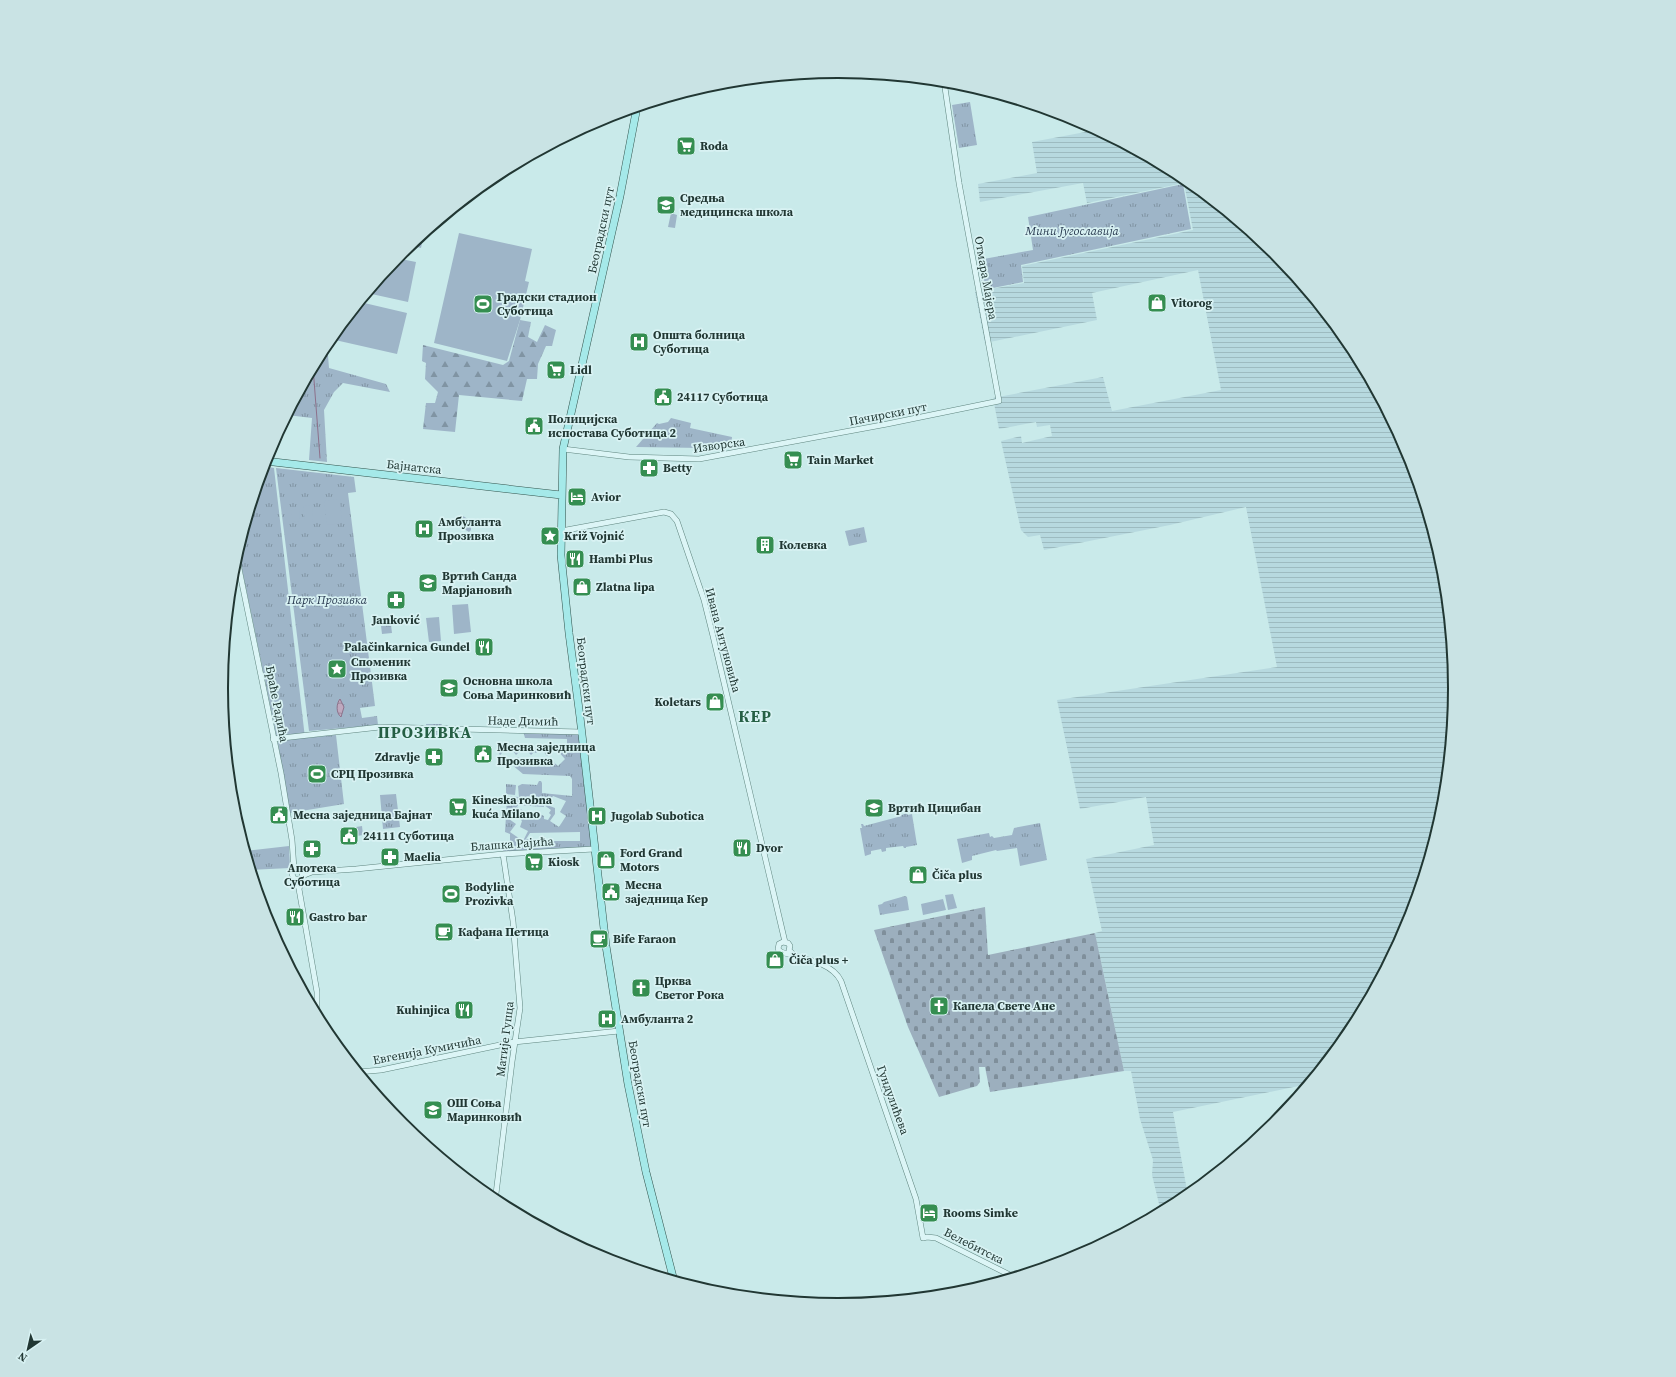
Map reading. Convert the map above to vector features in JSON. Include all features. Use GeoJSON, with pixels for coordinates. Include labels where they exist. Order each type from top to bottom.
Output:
{"type":"FeatureCollection","features":[{"type":"Feature","properties":{"kind":"main road","name":"Београдски пут"},"geometry":{"type":"LineString","coordinates":[[636,112],[620,196],[563,449],[561,531],[563,578],[605,943],[628,1084],[638,1133],[673,1276]]}},
{"type":"Feature","properties":{"kind":"main road","name":"Бајнатска"},"geometry":{"type":"LineString","coordinates":[[271,462],[561,496]]}},
{"type":"Feature","properties":{"kind":"street","name":"Отмара Мајера"},"geometry":{"type":"LineString","coordinates":[[945,88],[955,158],[999,401]]}},
{"type":"Feature","properties":{"kind":"street","name":"Пачирски пут"},"geometry":{"type":"LineString","coordinates":[[780,445],[999,401]]}},
{"type":"Feature","properties":{"kind":"street","name":"Изворска"},"geometry":{"type":"LineString","coordinates":[[563,449],[630,457],[699,460],[780,445]]}},
{"type":"Feature","properties":{"kind":"street","name":"Ивана Антуновића"},"geometry":{"type":"LineString","coordinates":[[561,531],[664,512],[671,514],[677,521],[704,600],[752,798],[782,930],[783,942]]}},
{"type":"Feature","properties":{"kind":"street","name":"Браће Радића"},"geometry":{"type":"LineString","coordinates":[[239,569],[281,773],[294,858],[298,869]]}},
{"type":"Feature","properties":{"kind":"street","name":"Наде Димић"},"geometry":{"type":"LineString","coordinates":[[273,739],[380,727],[581,732]]}},
{"type":"Feature","properties":{"kind":"street","name":"Блашка Рајића"},"geometry":{"type":"LineString","coordinates":[[298,869],[312,872],[503,854],[594,849]]}},
{"type":"Feature","properties":{"kind":"street","name":"Матије Гупца"},"geometry":{"type":"LineString","coordinates":[[497,1194],[514,1042],[520,1019],[520,998],[513,921],[503,854]]}},
{"type":"Feature","properties":{"kind":"street"},"geometry":{"type":"LineString","coordinates":[[298,869],[292,876],[300,878]]}},
{"type":"Feature","properties":{"kind":"street"},"geometry":{"type":"LineString","coordinates":[[298,869],[300,878],[299,889],[317,992],[317,1007]]}},
{"type":"Feature","properties":{"kind":"street","name":"Блашка Рајића"},"geometry":{"type":"LineString","coordinates":[[300,878],[312,872]]}},
{"type":"Feature","properties":{"kind":"street"},"geometry":{"type":"LineString","coordinates":[[783,942],[789,944],[788,952],[782,953],[779,951],[778,946],[783,942]]}},
{"type":"Feature","properties":{"kind":"street","name":"Гундулићева"},"geometry":{"type":"LineString","coordinates":[[788,952],[826,967],[834,972],[841,981],[896,1136],[919,1210],[923,1238]]}},
{"type":"Feature","properties":{"kind":"street","name":"Евгенија Кумичића"},"geometry":{"type":"LineString","coordinates":[[363,1072],[380,1070],[514,1042],[619,1031]]}},
{"type":"Feature","properties":{"kind":"street","name":"Велебитска"},"geometry":{"type":"LineString","coordinates":[[923,1238],[936,1238],[1009,1274]]}},
{"type":"Feature","properties":{"kind":"shaded area"},"geometry":{"type":"Polygon","coordinates":[[[1088,132],[1131,153],[1131,156],[1134,155],[1143,160],[1181,184],[1087,203],[1083,183],[980,202],[978,184],[1037,173],[1032,142],[1088,132]]]}},
{"type":"Feature","properties":{"kind":"shaded area"},"geometry":{"type":"Polygon","coordinates":[[[1185,186],[1210,204],[1241,230],[1270,257],[1297,286],[1346,349],[1386,418],[1416,492],[1428,530],[1437,569],[1447,649],[1447,728],[1437,808],[1428,847],[1402,922],[1386,959],[1367,994],[1346,1028],[1302,1085],[1173,1112],[1187,1189],[1160,1207],[1152,1175],[1153,1160],[1140,1119],[1131,1071],[1124,1071],[1095,933],[1102,931],[1086,859],[1154,845],[1146,797],[1080,809],[1057,700],[1277,667],[1246,507],[1170,525],[1044,550],[1040,535],[1028,537],[1021,530],[1001,441],[1021,436],[1022,443],[1052,436],[1050,425],[1037,427],[1036,422],[999,429],[993,398],[1103,377],[1112,411],[1221,390],[1198,270],[1092,293],[1097,320],[985,343],[975,292],[1024,283],[1022,266],[1193,230],[1185,186]]]}},
{"type":"Feature","properties":{"kind":"green space"},"geometry":{"type":"Polygon","coordinates":[[[970,102],[977,145],[959,148],[952,105],[970,102]]]}},
{"type":"Feature","properties":{"kind":"green space","name":"Мини Југославија"},"geometry":{"type":"Polygon","coordinates":[[[1182,184],[1183,185],[1191,229],[1021,265],[1023,282],[983,290],[978,260],[1033,250],[1028,217],[1182,184]]]}},
{"type":"Feature","properties":{"kind":"green space"},"geometry":{"type":"Polygon","coordinates":[[[671,213],[677,215],[675,228],[668,227],[671,213]]]}},
{"type":"Feature","properties":{"kind":"green space","name":"Градски стадион Суботица"},"geometry":{"type":"Polygon","coordinates":[[[459,233],[532,249],[525,281],[529,282],[520,320],[507,361],[434,343],[459,233]]]}},
{"type":"Feature","properties":{"kind":"green space"},"geometry":{"type":"Polygon","coordinates":[[[422,242],[421,248],[417,247],[422,242]]]}},
{"type":"Feature","properties":{"kind":"green space"},"geometry":{"type":"Polygon","coordinates":[[[404,260],[416,262],[408,302],[372,294],[404,260]]]}},
{"type":"Feature","properties":{"kind":"green space"},"geometry":{"type":"Polygon","coordinates":[[[365,303],[407,313],[397,354],[336,340],[365,303]]]}},
{"type":"Feature","properties":{"kind":"green space"},"geometry":{"type":"Polygon","coordinates":[[[520,320],[531,322],[528,337],[537,342],[545,325],[556,330],[552,346],[546,346],[538,364],[537,379],[527,379],[522,401],[459,395],[455,432],[423,429],[426,403],[435,403],[438,392],[425,379],[426,363],[422,361],[423,345],[503,365],[509,361],[520,320]]]}},
{"type":"Feature","properties":{"kind":"green space"},"geometry":{"type":"Polygon","coordinates":[[[328,353],[329,368],[386,384],[390,392],[343,383],[334,392],[324,410],[327,462],[309,460],[312,418],[291,416],[328,353]]]}},
{"type":"Feature","properties":{"kind":"green space"},"geometry":{"type":"Polygon","coordinates":[[[671,418],[691,423],[690,428],[732,437],[731,447],[636,447],[657,423],[668,422],[671,418]]]}},
{"type":"Feature","properties":{"kind":"green space"},"geometry":{"type":"Polygon","coordinates":[[[269,467],[274,468],[305,738],[336,735],[344,804],[289,813],[278,743],[241,562],[248,530],[269,467]]]}},
{"type":"Feature","properties":{"kind":"green space","name":"Парк Прозивка"},"geometry":{"type":"Polygon","coordinates":[[[276,468],[354,477],[356,492],[348,493],[375,706],[360,708],[362,718],[377,716],[378,725],[309,731],[276,468]]]}},
{"type":"Feature","properties":{"kind":"green space"},"geometry":{"type":"Polygon","coordinates":[[[340,499],[342,523],[327,525],[324,501],[340,499]]]}},
{"type":"Feature","properties":{"kind":"green space"},"geometry":{"type":"Polygon","coordinates":[[[312,505],[313,522],[305,522],[303,506],[312,505]]]}},
{"type":"Feature","properties":{"kind":"green space"},"geometry":{"type":"Polygon","coordinates":[[[291,507],[299,507],[300,521],[293,522],[291,507]]]}},
{"type":"Feature","properties":{"kind":"green space"},"geometry":{"type":"Polygon","coordinates":[[[463,516],[471,521],[471,530],[469,532],[459,526],[463,516]]]}},
{"type":"Feature","properties":{"kind":"green space"},"geometry":{"type":"Polygon","coordinates":[[[864,527],[867,542],[849,546],[845,531],[864,527]]]}},
{"type":"Feature","properties":{"kind":"green space"},"geometry":{"type":"Polygon","coordinates":[[[468,604],[471,632],[454,634],[452,605],[468,604]]]}},
{"type":"Feature","properties":{"kind":"green space"},"geometry":{"type":"Polygon","coordinates":[[[439,617],[441,641],[429,642],[426,618],[439,617]]]}},
{"type":"Feature","properties":{"kind":"green space"},"geometry":{"type":"Polygon","coordinates":[[[391,625],[392,633],[382,634],[381,626],[391,625]]]}},
{"type":"Feature","properties":{"kind":"green space"},"geometry":{"type":"Polygon","coordinates":[[[426,724],[442,724],[440,729],[443,729],[444,735],[427,735],[426,724]]]}},
{"type":"Feature","properties":{"kind":"green space"},"geometry":{"type":"Polygon","coordinates":[[[523,731],[581,732],[594,849],[503,854],[503,843],[510,841],[510,834],[505,832],[507,800],[504,796],[519,797],[536,786],[518,786],[522,784],[537,785],[539,781],[541,781],[542,793],[572,796],[572,779],[570,776],[523,774],[511,764],[518,757],[527,765],[534,758],[543,765],[550,759],[558,766],[565,759],[555,748],[547,756],[540,747],[536,750],[536,753],[534,752],[531,755],[524,747],[520,750],[520,753],[519,752],[516,755],[509,746],[505,749],[505,752],[504,751],[500,755],[499,753],[509,744],[517,751],[523,744],[532,752],[539,744],[548,752],[552,747],[566,747],[567,739],[525,738],[523,731]],[[553,796],[547,805],[555,808],[555,814],[550,821],[559,827],[566,816],[560,812],[566,801],[553,796]],[[518,805],[517,807],[529,814],[537,813],[544,816],[544,819],[548,820],[551,815],[549,813],[551,810],[544,805],[544,807],[518,805]],[[516,807],[513,812],[514,813],[509,819],[516,824],[510,832],[523,841],[528,831],[520,827],[521,820],[526,813],[516,807]],[[580,832],[530,833],[526,839],[541,839],[541,845],[544,845],[547,841],[580,841],[580,832]]]}},
{"type":"Feature","properties":{"kind":"green space"},"geometry":{"type":"Polygon","coordinates":[[[506,784],[516,785],[515,795],[506,794],[506,784]]]}},
{"type":"Feature","properties":{"kind":"green space"},"geometry":{"type":"Polygon","coordinates":[[[518,786],[536,786],[536,797],[519,797],[518,786]]]}},
{"type":"Feature","properties":{"kind":"green space"},"geometry":{"type":"Polygon","coordinates":[[[396,794],[400,827],[383,829],[380,795],[396,794]]]}},
{"type":"Feature","properties":{"kind":"green space"},"geometry":{"type":"Polygon","coordinates":[[[906,813],[908,815],[912,814],[917,845],[906,848],[903,846],[886,848],[886,851],[882,852],[881,849],[871,851],[871,854],[865,856],[860,828],[862,828],[861,824],[864,826],[898,817],[906,813]]]}},
{"type":"Feature","properties":{"kind":"green space"},"geometry":{"type":"Polygon","coordinates":[[[1040,823],[1047,860],[1020,866],[1017,848],[996,850],[972,856],[972,860],[962,863],[957,839],[989,833],[990,837],[992,836],[994,838],[1012,835],[1014,828],[1040,823]]]}},
{"type":"Feature","properties":{"kind":"green space"},"geometry":{"type":"Polygon","coordinates":[[[362,826],[363,835],[357,836],[356,827],[362,826]]]}},
{"type":"Feature","properties":{"kind":"green space"},"geometry":{"type":"Polygon","coordinates":[[[289,846],[290,868],[255,870],[249,851],[289,846]]]}},
{"type":"Feature","properties":{"kind":"green space"},"geometry":{"type":"Polygon","coordinates":[[[953,894],[957,908],[948,910],[945,895],[953,894]]]}},
{"type":"Feature","properties":{"kind":"green space"},"geometry":{"type":"Polygon","coordinates":[[[905,896],[907,897],[909,910],[880,915],[878,905],[905,896]]]}},
{"type":"Feature","properties":{"kind":"green space"},"geometry":{"type":"Polygon","coordinates":[[[943,899],[946,910],[923,915],[921,904],[943,899]]]}},
{"type":"Feature","properties":{"kind":"green space"},"geometry":{"type":"Polygon","coordinates":[[[985,907],[988,955],[1095,933],[1124,1071],[990,1092],[985,1067],[979,1067],[980,1082],[977,1086],[939,1097],[908,1027],[874,930],[985,907]]]}},
{"type":"Feature","properties":{"kind":"water"},"geometry":{"type":"Polygon","coordinates":[[[340,699],[344,707],[341,717],[337,708],[340,699]]]}},
{"type":"Feature","properties":{"kind":"waterway"},"geometry":{"type":"LineString","coordinates":[[314,375],[320,458]]}},
{"type":"Feature","properties":{"kind":"place","name":"Roda"},"geometry":{"type":"Point","coordinates":[686,146]}},
{"type":"Feature","properties":{"kind":"place","name":"Средња медицинска школа"},"geometry":{"type":"Point","coordinates":[666,205]}},
{"type":"Feature","properties":{"kind":"place","name":"Vitorog"},"geometry":{"type":"Point","coordinates":[1157,303]}},
{"type":"Feature","properties":{"kind":"place","name":"Градски стадион Суботица"},"geometry":{"type":"Point","coordinates":[483,304]}},
{"type":"Feature","properties":{"kind":"place","name":"Општа болница Суботица"},"geometry":{"type":"Point","coordinates":[639,342]}},
{"type":"Feature","properties":{"kind":"place","name":"Lidl"},"geometry":{"type":"Point","coordinates":[556,370]}},
{"type":"Feature","properties":{"kind":"place","name":"24117 Суботица"},"geometry":{"type":"Point","coordinates":[663,397]}},
{"type":"Feature","properties":{"kind":"place","name":"Полицијска испостава Суботица 2"},"geometry":{"type":"Point","coordinates":[534,426]}},
{"type":"Feature","properties":{"kind":"place","name":"Tain Market"},"geometry":{"type":"Point","coordinates":[793,460]}},
{"type":"Feature","properties":{"kind":"place","name":"Betty"},"geometry":{"type":"Point","coordinates":[649,468]}},
{"type":"Feature","properties":{"kind":"place","name":"Avior"},"geometry":{"type":"Point","coordinates":[577,497]}},
{"type":"Feature","properties":{"kind":"place","name":"Амбуланта Прозивка"},"geometry":{"type":"Point","coordinates":[424,529]}},
{"type":"Feature","properties":{"kind":"place","name":"Križ Vojnić"},"geometry":{"type":"Point","coordinates":[550,536]}},
{"type":"Feature","properties":{"kind":"place","name":"Колевка"},"geometry":{"type":"Point","coordinates":[765,545]}},
{"type":"Feature","properties":{"kind":"place","name":"Hambi Plus"},"geometry":{"type":"Point","coordinates":[575,559]}},
{"type":"Feature","properties":{"kind":"place","name":"Вртић Санда Марјановић"},"geometry":{"type":"Point","coordinates":[428,583]}},
{"type":"Feature","properties":{"kind":"place","name":"Zlatna lipa"},"geometry":{"type":"Point","coordinates":[582,587]}},
{"type":"Feature","properties":{"kind":"place","name":"Janković"},"geometry":{"type":"Point","coordinates":[396,600]}},
{"type":"Feature","properties":{"kind":"place","name":"Palačinkarnica Gundel"},"geometry":{"type":"Point","coordinates":[484,647]}},
{"type":"Feature","properties":{"kind":"place","name":"Споменик Прозивка"},"geometry":{"type":"Point","coordinates":[337,669]}},
{"type":"Feature","properties":{"kind":"place","name":"Основна школа Соња Маринковић"},"geometry":{"type":"Point","coordinates":[449,688]}},
{"type":"Feature","properties":{"kind":"place","name":"Koletars"},"geometry":{"type":"Point","coordinates":[715,702]}},
{"type":"Feature","properties":{"kind":"place","name":"Месна заједница Прозивка"},"geometry":{"type":"Point","coordinates":[483,754]}},
{"type":"Feature","properties":{"kind":"place","name":"Zdravlje"},"geometry":{"type":"Point","coordinates":[434,757]}},
{"type":"Feature","properties":{"kind":"place","name":"СРЦ Прозивка"},"geometry":{"type":"Point","coordinates":[317,774]}},
{"type":"Feature","properties":{"kind":"place","name":"Kineska robna kuća Milano"},"geometry":{"type":"Point","coordinates":[458,807]}},
{"type":"Feature","properties":{"kind":"place","name":"Вртић Цицибан"},"geometry":{"type":"Point","coordinates":[874,808]}},
{"type":"Feature","properties":{"kind":"place","name":"Месна заједница Бајнат"},"geometry":{"type":"Point","coordinates":[279,815]}},
{"type":"Feature","properties":{"kind":"place","name":"Jugolab Subotica"},"geometry":{"type":"Point","coordinates":[597,816]}},
{"type":"Feature","properties":{"kind":"place","name":"24111 Суботица"},"geometry":{"type":"Point","coordinates":[349,836]}},
{"type":"Feature","properties":{"kind":"place","name":"Dvor"},"geometry":{"type":"Point","coordinates":[742,848]}},
{"type":"Feature","properties":{"kind":"place","name":"Апотека Суботица"},"geometry":{"type":"Point","coordinates":[312,849]}},
{"type":"Feature","properties":{"kind":"place","name":"Maelia"},"geometry":{"type":"Point","coordinates":[390,857]}},
{"type":"Feature","properties":{"kind":"place","name":"Ford Grand Motors"},"geometry":{"type":"Point","coordinates":[606,860]}},
{"type":"Feature","properties":{"kind":"place","name":"Kiosk"},"geometry":{"type":"Point","coordinates":[534,862]}},
{"type":"Feature","properties":{"kind":"place","name":"Čiča plus"},"geometry":{"type":"Point","coordinates":[918,875]}},
{"type":"Feature","properties":{"kind":"place","name":"Месна заједница Кер"},"geometry":{"type":"Point","coordinates":[611,892]}},
{"type":"Feature","properties":{"kind":"place","name":"Bodyline Prozivka"},"geometry":{"type":"Point","coordinates":[451,894]}},
{"type":"Feature","properties":{"kind":"place","name":"Gastro bar"},"geometry":{"type":"Point","coordinates":[295,917]}},
{"type":"Feature","properties":{"kind":"place","name":"Кафана Петица"},"geometry":{"type":"Point","coordinates":[444,932]}},
{"type":"Feature","properties":{"kind":"place","name":"Bife Faraon"},"geometry":{"type":"Point","coordinates":[599,939]}},
{"type":"Feature","properties":{"kind":"place","name":"Čiča plus +"},"geometry":{"type":"Point","coordinates":[775,960]}},
{"type":"Feature","properties":{"kind":"place","name":"Црква Светог Рока"},"geometry":{"type":"Point","coordinates":[641,988]}},
{"type":"Feature","properties":{"kind":"place","name":"Капела Свете Ане"},"geometry":{"type":"Point","coordinates":[939,1006]}},
{"type":"Feature","properties":{"kind":"place","name":"Kuhinjica"},"geometry":{"type":"Point","coordinates":[464,1010]}},
{"type":"Feature","properties":{"kind":"place","name":"Амбуланта 2"},"geometry":{"type":"Point","coordinates":[607,1019]}},
{"type":"Feature","properties":{"kind":"place","name":"ОШ Соња Маринковић"},"geometry":{"type":"Point","coordinates":[433,1110]}},
{"type":"Feature","properties":{"kind":"place","name":"Rooms Simke"},"geometry":{"type":"Point","coordinates":[929,1213]}},
{"type":"Feature","properties":{"kind":"district","name":"КЕР"},"geometry":{"type":"Point","coordinates":[755,716]}},
{"type":"Feature","properties":{"kind":"district","name":"ПРОЗИВКА"},"geometry":{"type":"Point","coordinates":[425,732]}}]}
